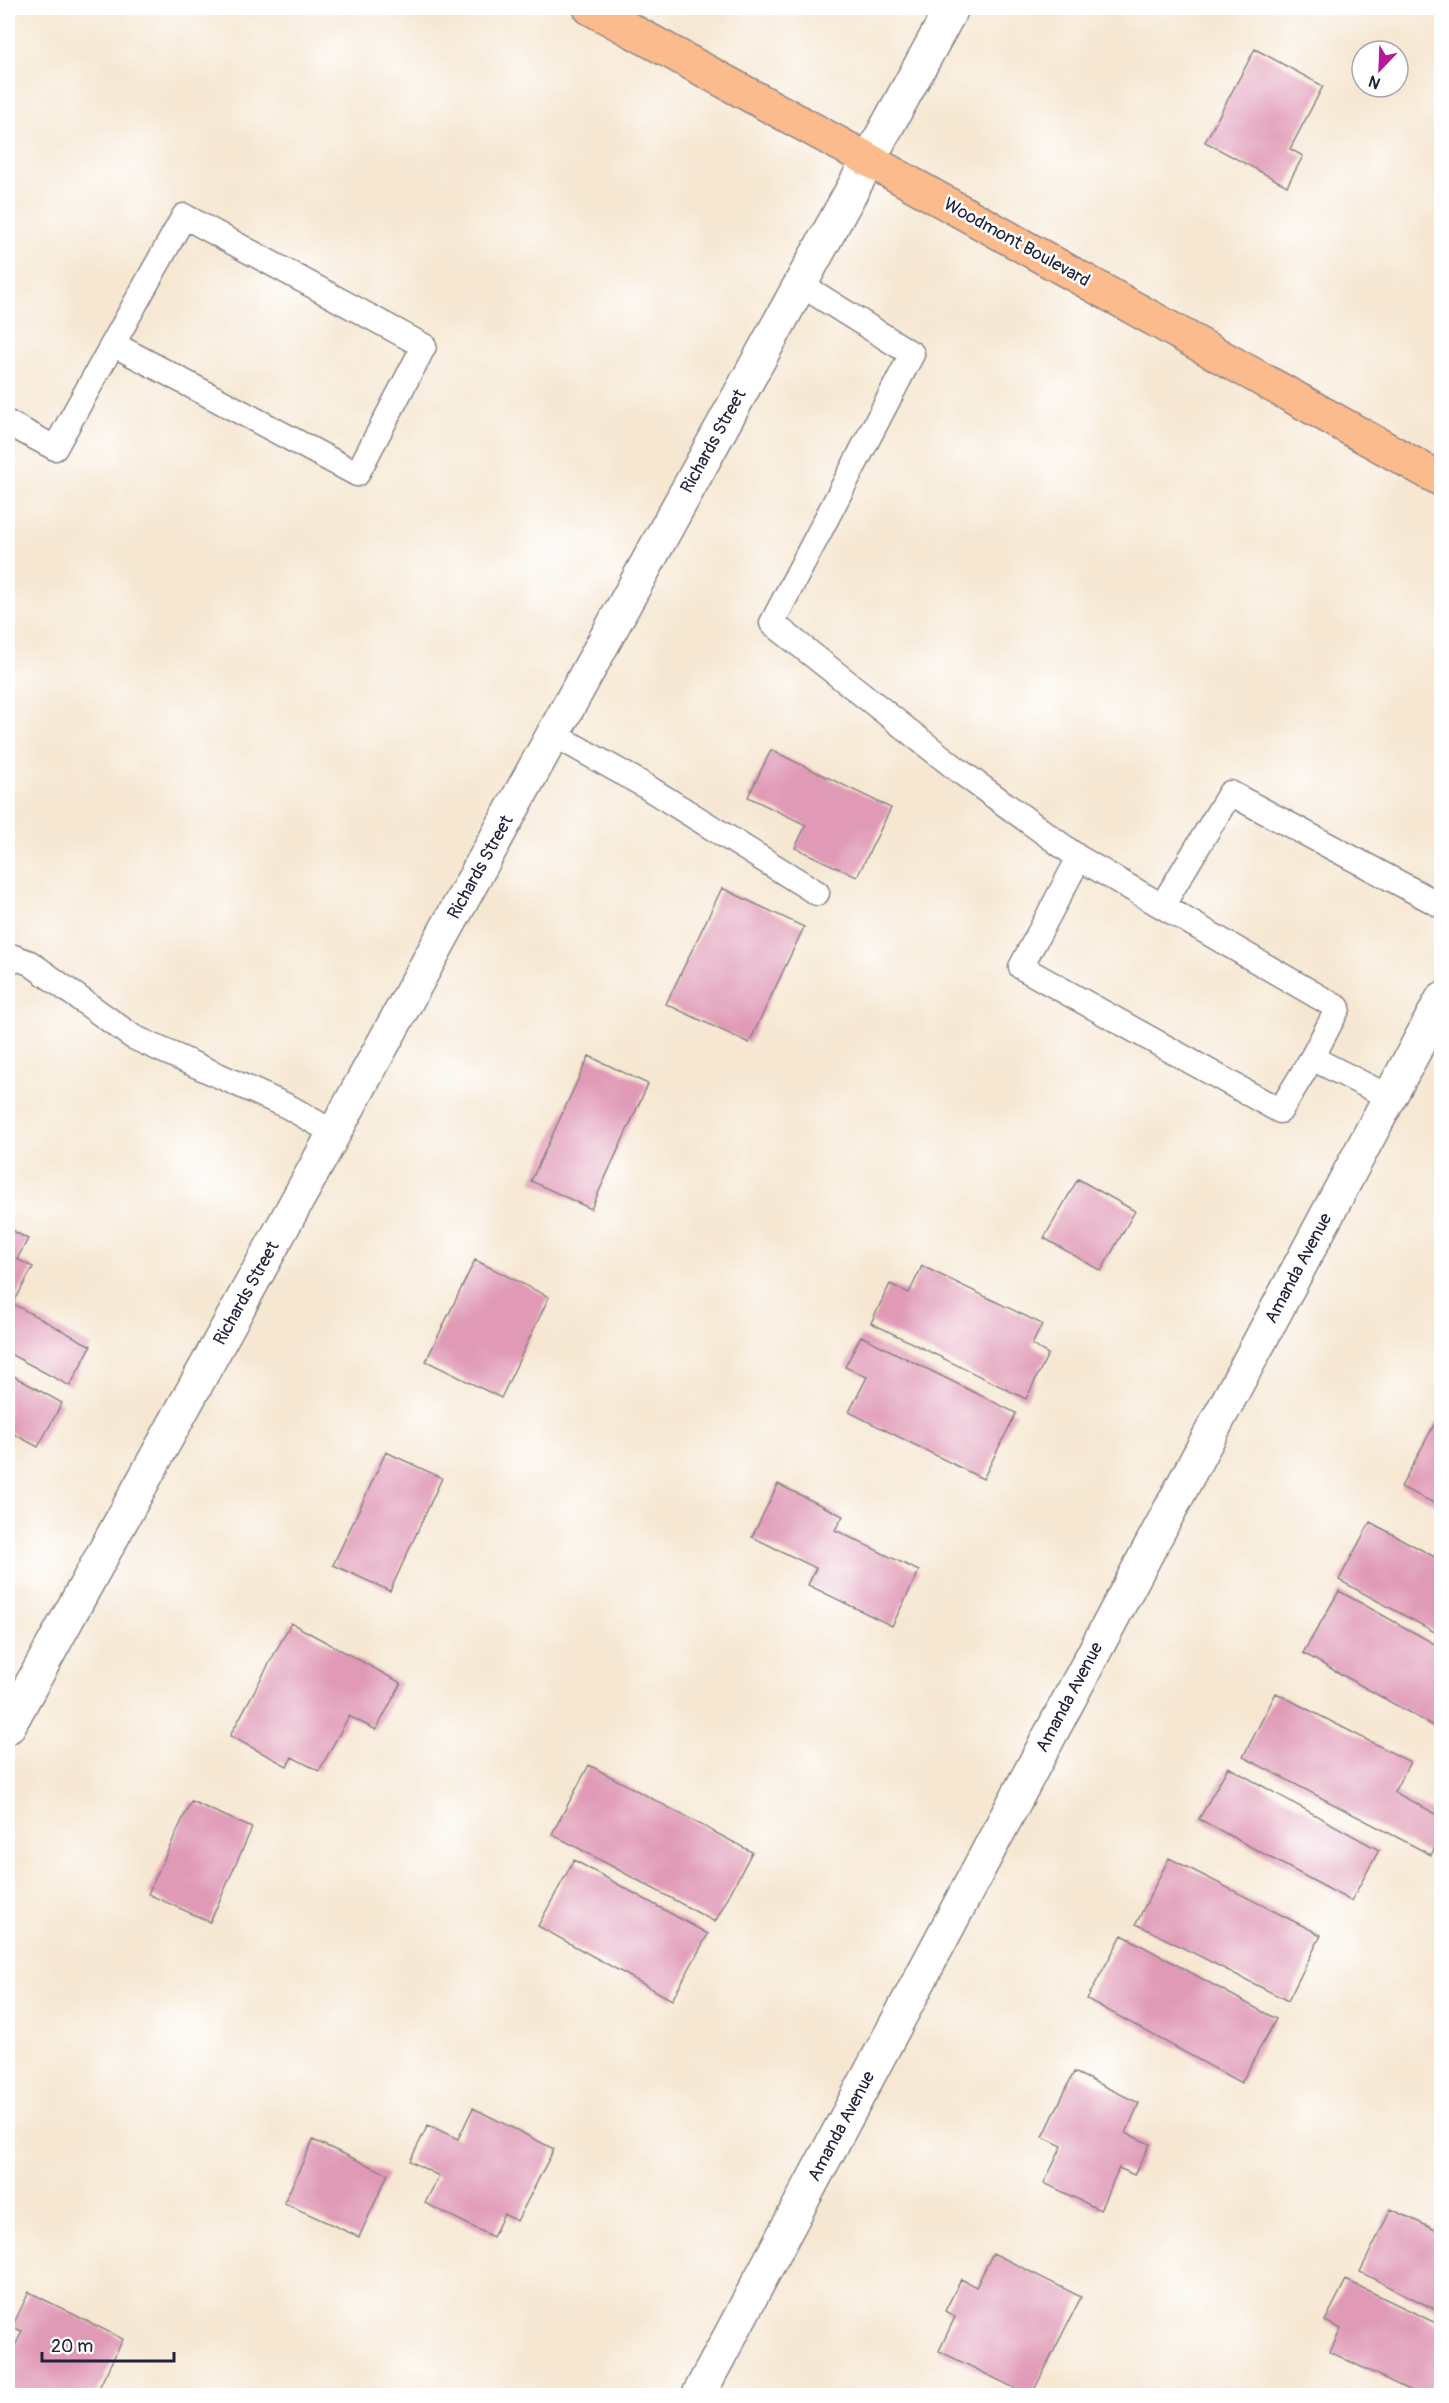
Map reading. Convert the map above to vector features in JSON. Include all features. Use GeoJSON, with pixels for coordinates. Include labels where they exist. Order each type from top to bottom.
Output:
{"type":"FeatureCollection","features":[{"type":"Feature","properties":{"kind":"main road","name":"Woodmont Boulevard"},"geometry":{"type":"LineString","coordinates":[[590,8],[867,159],[1442,480]]}},
{"type":"Feature","properties":{"kind":"street","name":"Richards Street"},"geometry":{"type":"LineString","coordinates":[[9,1722],[952,8]]}},
{"type":"Feature","properties":{"kind":"street","name":"Amanda Avenue"},"geometry":{"type":"LineString","coordinates":[[698,2396],[1442,999]]}},
{"type":"Feature","properties":{"kind":"lane"},"geometry":{"type":"LineString","coordinates":[[8,423],[55,448],[184,216],[424,346],[357,474],[113,344]]}},
{"type":"Feature","properties":{"kind":"lane"},"geometry":{"type":"LineString","coordinates":[[800,284],[912,354],[772,623],[958,770],[1079,858],[1338,1008],[1312,1058],[1280,1111],[1022,967],[1079,858]]}},
{"type":"Feature","properties":{"kind":"lane"},"geometry":{"type":"LineString","coordinates":[[553,734],[642,784],[817,893]]}},
{"type":"Feature","properties":{"kind":"lane"},"geometry":{"type":"LineString","coordinates":[[1162,906],[1230,793],[1442,906]]}},
{"type":"Feature","properties":{"kind":"lane"},"geometry":{"type":"LineString","coordinates":[[8,956],[30,963],[133,1037],[278,1102],[334,1133]]}},
{"type":"Feature","properties":{"kind":"lane"},"geometry":{"type":"LineString","coordinates":[[1312,1058],[1389,1097]]}},
{"type":"Feature","properties":{"kind":"building"},"geometry":{"type":"Polygon","coordinates":[[[1255,49],[1323,86],[1290,149],[1303,156],[1287,186],[1205,142],[1255,49]]]}},
{"type":"Feature","properties":{"kind":"building"},"geometry":{"type":"Polygon","coordinates":[[[771,750],[891,808],[857,877],[795,848],[806,825],[748,797],[771,750]]]}},
{"type":"Feature","properties":{"kind":"building"},"geometry":{"type":"Polygon","coordinates":[[[722,888],[804,927],[749,1043],[666,1004],[722,888]]]}},
{"type":"Feature","properties":{"kind":"building"},"geometry":{"type":"Polygon","coordinates":[[[589,1056],[648,1084],[591,1209],[531,1181],[589,1056]]]}},
{"type":"Feature","properties":{"kind":"building"},"geometry":{"type":"Polygon","coordinates":[[[1078,1179],[1135,1211],[1101,1271],[1044,1238],[1078,1179]]]}},
{"type":"Feature","properties":{"kind":"building"},"geometry":{"type":"Polygon","coordinates":[[[8,1228],[28,1239],[17,1259],[33,1267],[13,1304],[91,1346],[70,1386],[8,1353],[8,1228]]]}},
{"type":"Feature","properties":{"kind":"building"},"geometry":{"type":"Polygon","coordinates":[[[475,1260],[549,1297],[501,1398],[426,1361],[475,1260]]]}},
{"type":"Feature","properties":{"kind":"building"},"geometry":{"type":"Polygon","coordinates":[[[922,1266],[1042,1324],[1032,1345],[1048,1354],[1026,1399],[871,1323],[890,1284],[909,1293],[922,1266]]]}},
{"type":"Feature","properties":{"kind":"building"},"geometry":{"type":"Polygon","coordinates":[[[861,1336],[1016,1413],[983,1479],[849,1412],[867,1377],[845,1367],[861,1336]]]}},
{"type":"Feature","properties":{"kind":"building"},"geometry":{"type":"Polygon","coordinates":[[[8,1373],[62,1403],[38,1447],[8,1431],[8,1373]]]}},
{"type":"Feature","properties":{"kind":"building"},"geometry":{"type":"Polygon","coordinates":[[[1436,1421],[1442,1424],[1442,1507],[1401,1487],[1436,1421]]]}},
{"type":"Feature","properties":{"kind":"building"},"geometry":{"type":"Polygon","coordinates":[[[386,1452],[442,1478],[390,1591],[333,1565],[386,1452]]]}},
{"type":"Feature","properties":{"kind":"building"},"geometry":{"type":"Polygon","coordinates":[[[778,1484],[843,1516],[835,1530],[919,1571],[892,1626],[808,1585],[816,1568],[752,1537],[778,1484]]]}},
{"type":"Feature","properties":{"kind":"building"},"geometry":{"type":"Polygon","coordinates":[[[1370,1522],[1442,1561],[1442,1636],[1339,1580],[1370,1522]]]}},
{"type":"Feature","properties":{"kind":"building"},"geometry":{"type":"Polygon","coordinates":[[[1339,1591],[1442,1648],[1442,1715],[1435,1727],[1303,1653],[1339,1591]]]}},
{"type":"Feature","properties":{"kind":"building"},"geometry":{"type":"Polygon","coordinates":[[[291,1623],[401,1683],[376,1730],[349,1716],[319,1771],[292,1757],[287,1766],[230,1736],[291,1623]]]}},
{"type":"Feature","properties":{"kind":"building"},"geometry":{"type":"Polygon","coordinates":[[[1276,1693],[1410,1762],[1394,1792],[1442,1817],[1442,1835],[1431,1855],[1243,1757],[1276,1693]]]}},
{"type":"Feature","properties":{"kind":"building"},"geometry":{"type":"Polygon","coordinates":[[[589,1765],[752,1852],[715,1922],[552,1834],[589,1765]]]}},
{"type":"Feature","properties":{"kind":"building"},"geometry":{"type":"Polygon","coordinates":[[[1228,1767],[1379,1850],[1351,1901],[1199,1819],[1228,1767]]]}},
{"type":"Feature","properties":{"kind":"building"},"geometry":{"type":"Polygon","coordinates":[[[191,1801],[252,1828],[210,1922],[148,1894],[191,1801]]]}},
{"type":"Feature","properties":{"kind":"building"},"geometry":{"type":"Polygon","coordinates":[[[1169,1858],[1321,1935],[1288,2001],[1136,1924],[1169,1858]]]}},
{"type":"Feature","properties":{"kind":"building"},"geometry":{"type":"Polygon","coordinates":[[[574,1860],[708,1934],[672,2000],[538,1926],[574,1860]]]}},
{"type":"Feature","properties":{"kind":"building"},"geometry":{"type":"Polygon","coordinates":[[[1122,1935],[1276,2019],[1241,2083],[1087,1999],[1122,1935]]]}},
{"type":"Feature","properties":{"kind":"building"},"geometry":{"type":"Polygon","coordinates":[[[1074,2072],[1139,2103],[1126,2133],[1150,2144],[1134,2175],[1119,2168],[1100,2210],[1044,2183],[1062,2146],[1043,2137],[1074,2072]]]}},
{"type":"Feature","properties":{"kind":"building"},"geometry":{"type":"Polygon","coordinates":[[[473,2108],[554,2149],[517,2221],[504,2214],[493,2237],[425,2203],[439,2176],[410,2161],[428,2125],[458,2139],[473,2108]]]}},
{"type":"Feature","properties":{"kind":"building"},"geometry":{"type":"Polygon","coordinates":[[[313,2140],[388,2174],[359,2237],[284,2203],[313,2140]]]}},
{"type":"Feature","properties":{"kind":"building"},"geometry":{"type":"Polygon","coordinates":[[[1391,2209],[1442,2233],[1442,2313],[1360,2272],[1391,2209]]]}},
{"type":"Feature","properties":{"kind":"building"},"geometry":{"type":"Polygon","coordinates":[[[993,2253],[1081,2297],[1031,2396],[939,2351],[955,2317],[945,2311],[961,2279],[976,2287],[993,2253]]]}},
{"type":"Feature","properties":{"kind":"building"},"geometry":{"type":"Polygon","coordinates":[[[1346,2280],[1442,2326],[1442,2396],[1421,2396],[1330,2352],[1341,2329],[1325,2321],[1346,2280]]]}},
{"type":"Feature","properties":{"kind":"building"},"geometry":{"type":"Polygon","coordinates":[[[29,2292],[123,2339],[95,2396],[8,2396],[8,2361],[22,2331],[12,2327],[29,2292]]]}}]}
